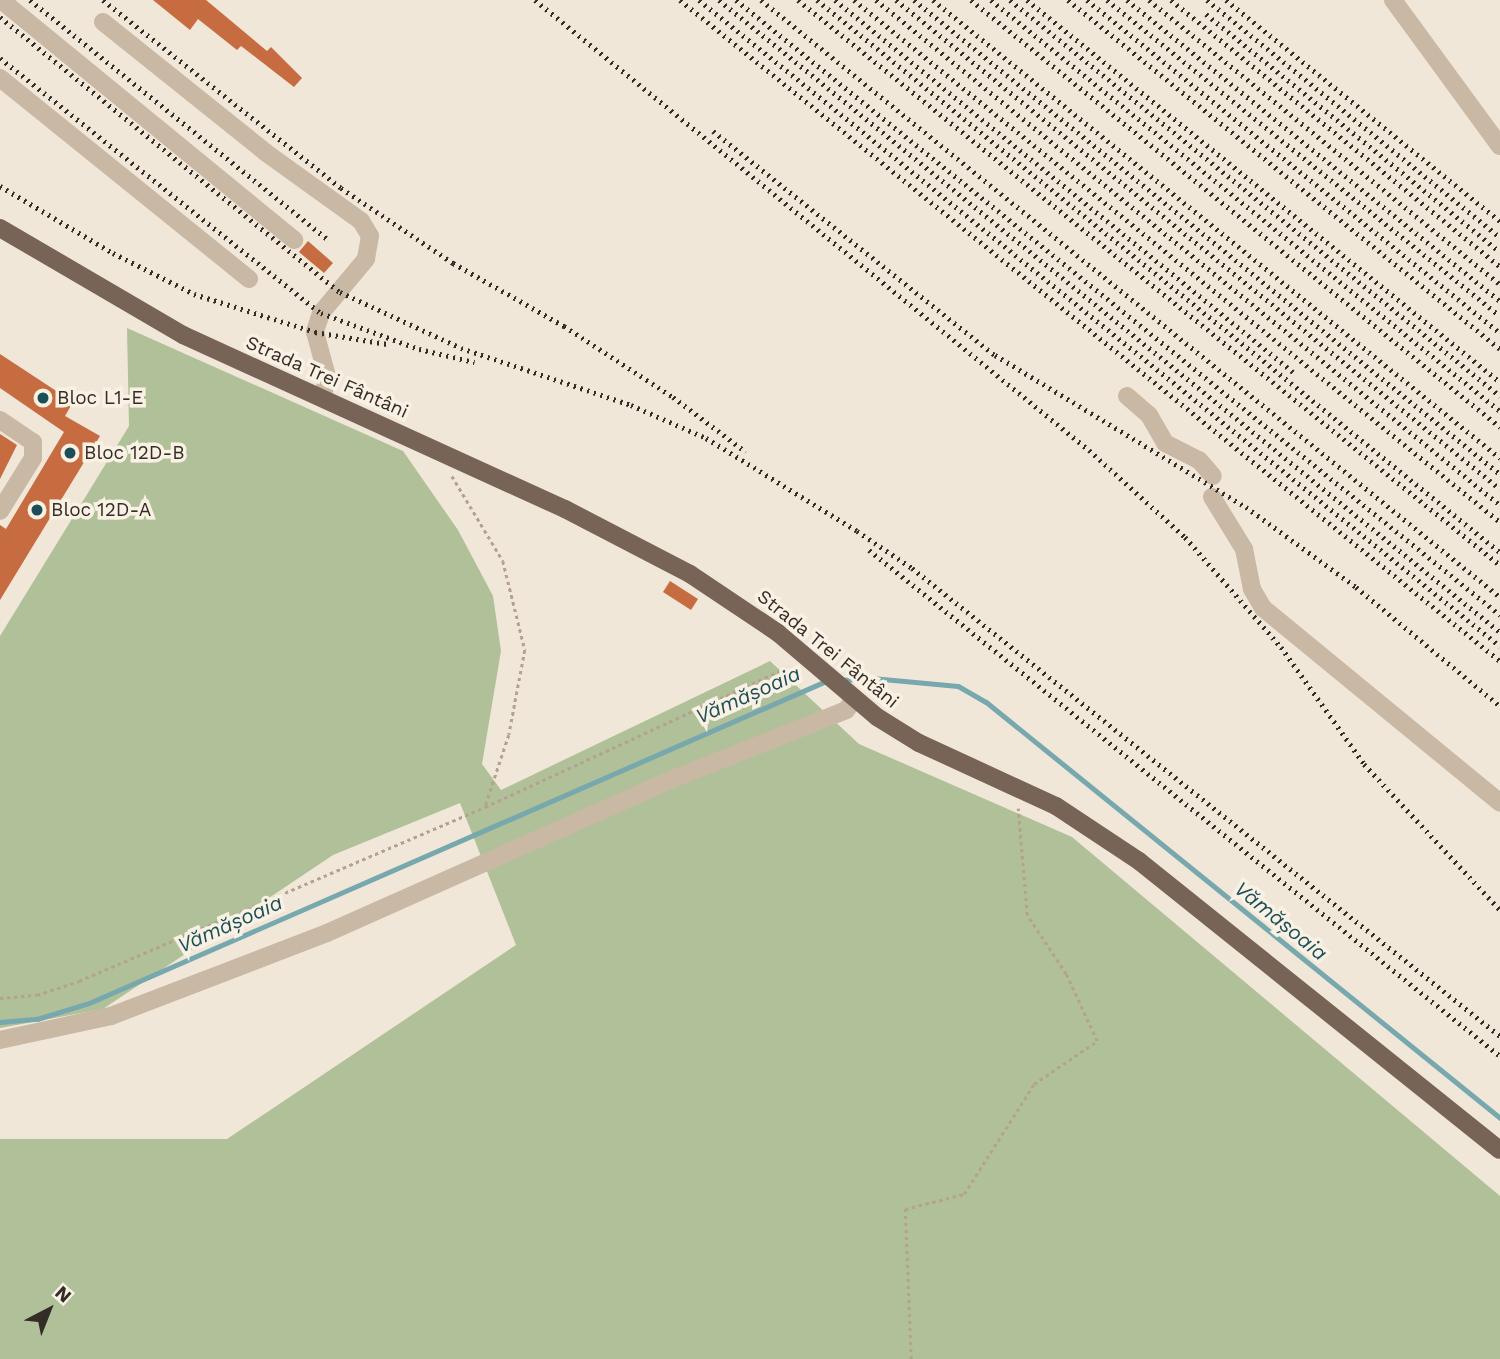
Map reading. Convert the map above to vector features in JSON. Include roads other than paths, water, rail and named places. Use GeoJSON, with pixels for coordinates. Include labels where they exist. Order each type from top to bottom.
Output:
{"type":"FeatureCollection","features":[{"type":"Feature","properties":{"kind":"main road","name":"Strada Trei Fântâni"},"geometry":{"type":"LineString","coordinates":[[0,228],[183,335],[457,458],[650,551],[746,609],[810,658],[852,696],[919,743],[1024,789],[1139,861],[1500,1150]]}},
{"type":"Feature","properties":{"kind":"street"},"geometry":{"type":"LineString","coordinates":[[1,0],[294,240]]}},
{"type":"Feature","properties":{"kind":"street"},"geometry":{"type":"LineString","coordinates":[[1393,0],[1500,146]]}},
{"type":"Feature","properties":{"kind":"street"},"geometry":{"type":"LineString","coordinates":[[103,22],[265,152],[360,221],[370,236],[366,259],[321,313],[315,332],[328,380],[321,397]]}},
{"type":"Feature","properties":{"kind":"street"},"geometry":{"type":"LineString","coordinates":[[0,78],[249,279]]}},
{"type":"Feature","properties":{"kind":"street"},"geometry":{"type":"LineString","coordinates":[[1127,396],[1149,415],[1165,443],[1199,460],[1213,477]]}},
{"type":"Feature","properties":{"kind":"street"},"geometry":{"type":"LineString","coordinates":[[0,420],[33,442],[33,458],[0,511]]}},
{"type":"Feature","properties":{"kind":"street"},"geometry":{"type":"LineString","coordinates":[[1212,498],[1244,549],[1252,589],[1263,608],[1500,803]]}},
{"type":"Feature","properties":{"kind":"street"},"geometry":{"type":"LineString","coordinates":[[0,1040],[111,1016],[327,933],[678,777],[846,710],[852,696]]}},
{"type":"Feature","properties":{"kind":"waterway","name":"Vămășoaia"},"geometry":{"type":"LineString","coordinates":[[839,680],[872,678],[958,686],[986,702],[1500,1118]]}},
{"type":"Feature","properties":{"kind":"waterway","name":"Vămășoaia"},"geometry":{"type":"LineString","coordinates":[[0,1022],[37,1019],[89,1003],[826,681]]}},
{"type":"Feature","properties":{"kind":"railway"},"geometry":{"type":"LineString","coordinates":[[30,0],[327,239]]}},
{"type":"Feature","properties":{"kind":"railway"},"geometry":{"type":"LineString","coordinates":[[103,0],[341,188],[453,263],[564,326],[673,397],[746,452]]}},
{"type":"Feature","properties":{"kind":"railway"},"geometry":{"type":"LineString","coordinates":[[535,0],[1089,450],[1185,537],[1281,647],[1364,764],[1500,910]]}},
{"type":"Feature","properties":{"kind":"railway"},"geometry":{"type":"LineString","coordinates":[[680,0],[1500,661]]}},
{"type":"Feature","properties":{"kind":"railway"},"geometry":{"type":"LineString","coordinates":[[699,0],[1500,646]]}},
{"type":"Feature","properties":{"kind":"railway"},"geometry":{"type":"LineString","coordinates":[[719,0],[1500,632]]}},
{"type":"Feature","properties":{"kind":"railway"},"geometry":{"type":"LineString","coordinates":[[736,0],[1500,615]]}},
{"type":"Feature","properties":{"kind":"railway"},"geometry":{"type":"LineString","coordinates":[[761,0],[1500,597]]}},
{"type":"Feature","properties":{"kind":"railway"},"geometry":{"type":"LineString","coordinates":[[798,0],[1500,565]]}},
{"type":"Feature","properties":{"kind":"railway"},"geometry":{"type":"LineString","coordinates":[[817,0],[1500,552]]}},
{"type":"Feature","properties":{"kind":"railway"},"geometry":{"type":"LineString","coordinates":[[835,0],[1293,372]]}},
{"type":"Feature","properties":{"kind":"railway"},"geometry":{"type":"LineString","coordinates":[[854,0],[1500,522]]}},
{"type":"Feature","properties":{"kind":"railway"},"geometry":{"type":"LineString","coordinates":[[876,0],[1500,505]]}},
{"type":"Feature","properties":{"kind":"railway"},"geometry":{"type":"LineString","coordinates":[[896,0],[1500,489]]}},
{"type":"Feature","properties":{"kind":"railway"},"geometry":{"type":"LineString","coordinates":[[914,0],[1500,474]]}},
{"type":"Feature","properties":{"kind":"railway"},"geometry":{"type":"LineString","coordinates":[[933,0],[1500,458]]}},
{"type":"Feature","properties":{"kind":"railway"},"geometry":{"type":"LineString","coordinates":[[971,0],[1500,427]]}},
{"type":"Feature","properties":{"kind":"railway"},"geometry":{"type":"LineString","coordinates":[[991,0],[1500,411]]}},
{"type":"Feature","properties":{"kind":"railway"},"geometry":{"type":"LineString","coordinates":[[1010,0],[1500,396]]}},
{"type":"Feature","properties":{"kind":"railway"},"geometry":{"type":"LineString","coordinates":[[1027,0],[1500,382]]}},
{"type":"Feature","properties":{"kind":"railway"},"geometry":{"type":"LineString","coordinates":[[1068,0],[1500,349]]}},
{"type":"Feature","properties":{"kind":"railway"},"geometry":{"type":"LineString","coordinates":[[1087,0],[1500,333]]}},
{"type":"Feature","properties":{"kind":"railway"},"geometry":{"type":"LineString","coordinates":[[1107,0],[1500,316]]}},
{"type":"Feature","properties":{"kind":"railway"},"geometry":{"type":"LineString","coordinates":[[1127,0],[1500,301]]}},
{"type":"Feature","properties":{"kind":"railway"},"geometry":{"type":"LineString","coordinates":[[1149,0],[1500,284]]}},
{"type":"Feature","properties":{"kind":"railway"},"geometry":{"type":"LineString","coordinates":[[1171,0],[1500,266]]}},
{"type":"Feature","properties":{"kind":"railway"},"geometry":{"type":"LineString","coordinates":[[1207,0],[1500,237]]}},
{"type":"Feature","properties":{"kind":"railway"},"geometry":{"type":"LineString","coordinates":[[1226,0],[1500,221]]}},
{"type":"Feature","properties":{"kind":"railway"},"geometry":{"type":"LineString","coordinates":[[1206,14],[1500,252]]}},
{"type":"Feature","properties":{"kind":"railway"},"geometry":{"type":"LineString","coordinates":[[0,17],[340,292],[461,348],[631,405],[706,438],[912,568],[1500,1036]]}},
{"type":"Feature","properties":{"kind":"railway"},"geometry":{"type":"LineString","coordinates":[[0,58],[321,313],[419,349],[474,362]]}},
{"type":"Feature","properties":{"kind":"railway"},"geometry":{"type":"LineString","coordinates":[[713,131],[995,355],[1246,507],[1356,587],[1500,706]]}},
{"type":"Feature","properties":{"kind":"railway"},"geometry":{"type":"LineString","coordinates":[[0,186],[113,253],[194,294],[315,332],[387,344]]}},
{"type":"Feature","properties":{"kind":"railway"},"geometry":{"type":"LineString","coordinates":[[869,550],[1500,1056]]}},
{"type":"Feature","properties":{"kind":"place","name":"Bloc L1-E"},"geometry":{"type":"Point","coordinates":[43,398]}},
{"type":"Feature","properties":{"kind":"place","name":"Bloc 12D-B"},"geometry":{"type":"Point","coordinates":[70,453]}},
{"type":"Feature","properties":{"kind":"place","name":"Bloc 12D-A"},"geometry":{"type":"Point","coordinates":[37,510]}}]}
